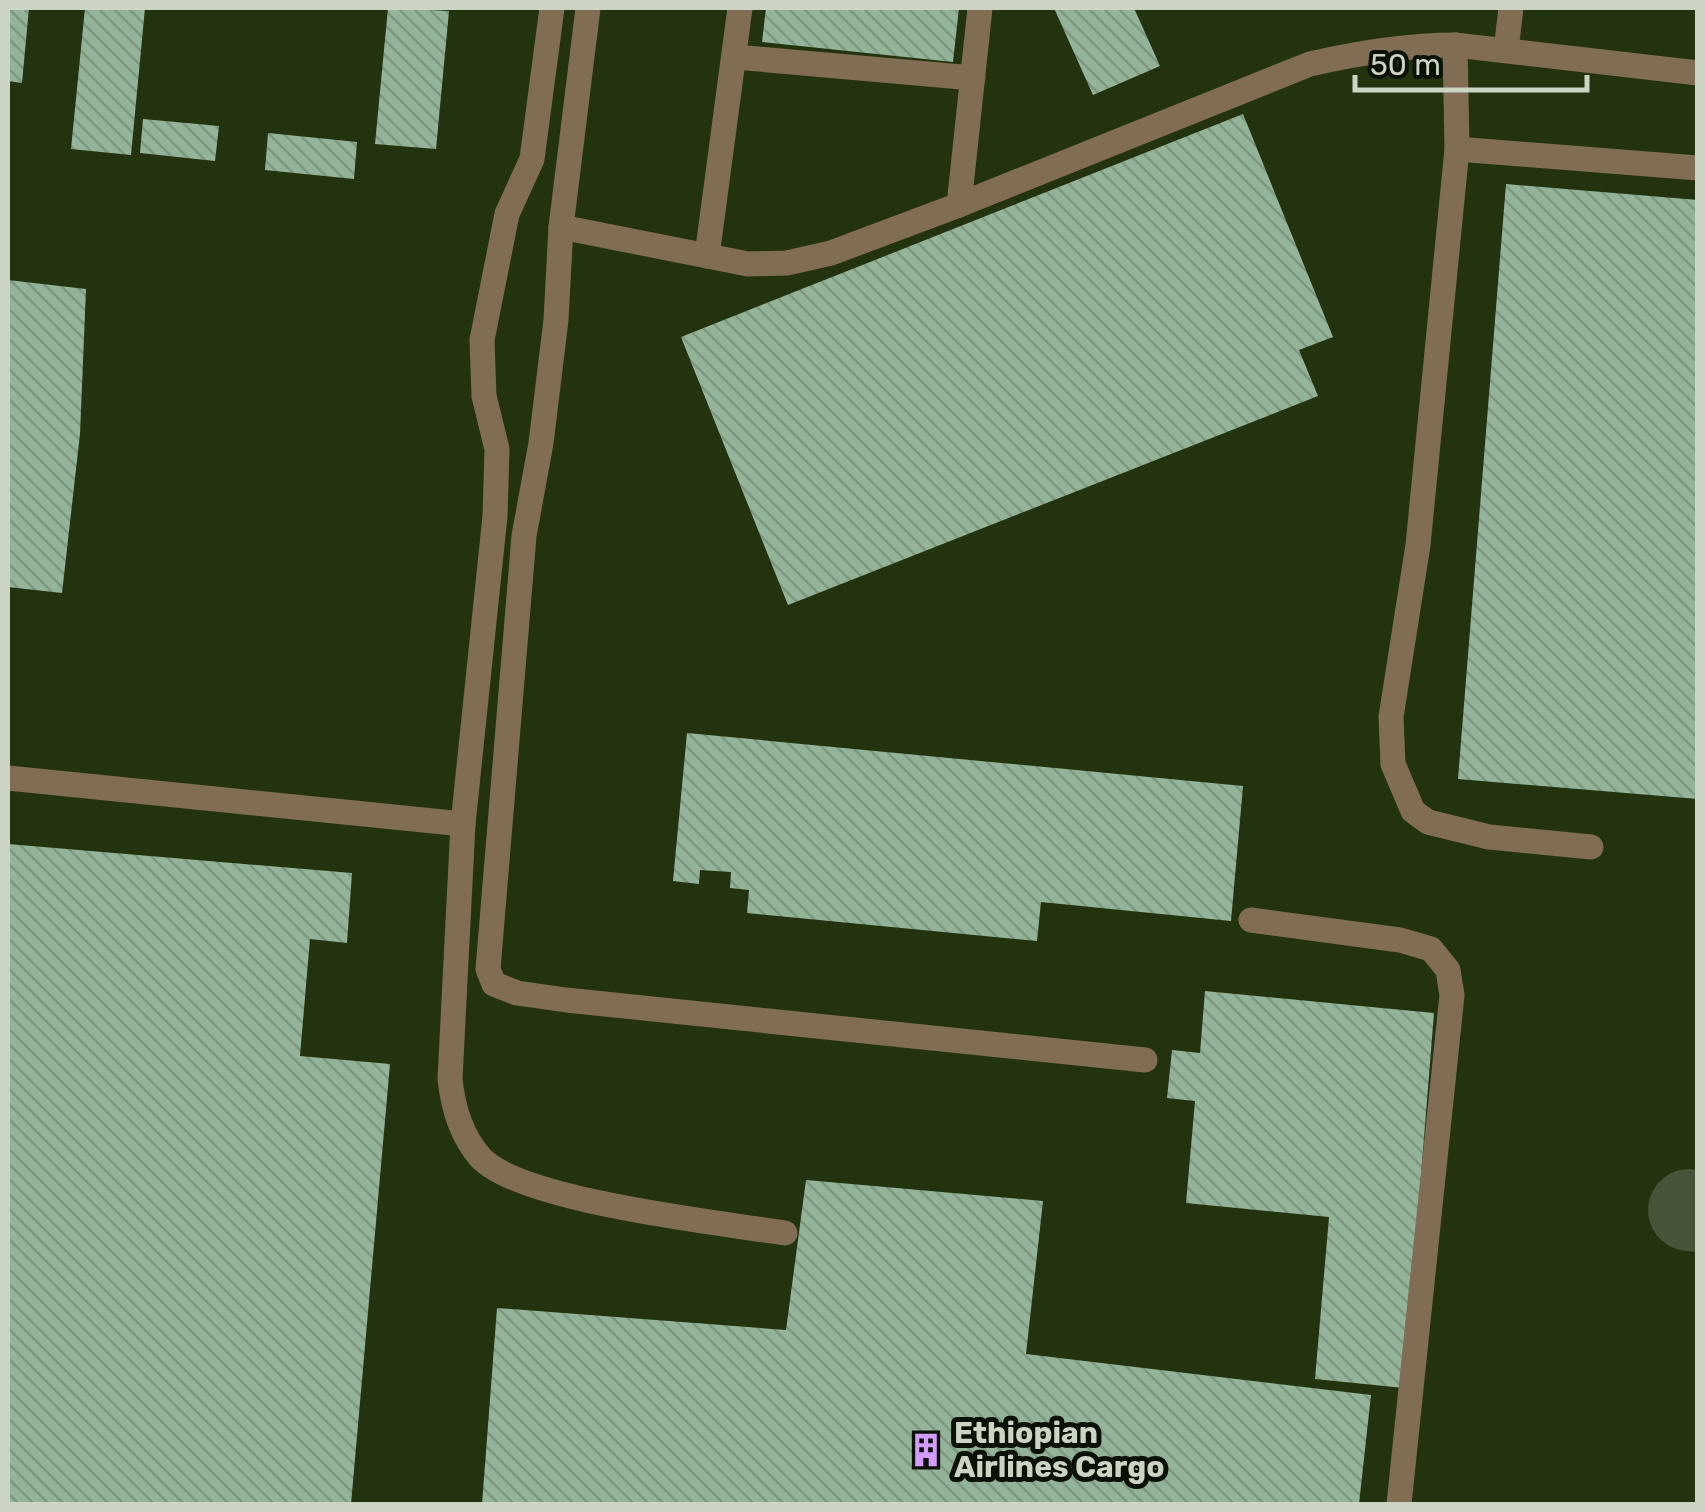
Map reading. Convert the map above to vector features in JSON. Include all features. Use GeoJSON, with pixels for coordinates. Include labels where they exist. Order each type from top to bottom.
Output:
{"type":"FeatureCollection","features":[{"type":"Feature","properties":{"kind":"lane"},"geometry":{"type":"LineString","coordinates":[[552,8],[532,159],[507,214],[482,340],[484,396],[497,449],[495,516],[464,824],[450,1080],[453,1106],[464,1134],[482,1160],[508,1177],[557,1194],[785,1233]]}},
{"type":"Feature","properties":{"kind":"lane"},"geometry":{"type":"LineString","coordinates":[[588,8],[560,228],[556,320],[544,425],[524,536],[488,969],[494,984],[518,994],[566,1000],[1144,1060]]}},
{"type":"Feature","properties":{"kind":"lane"},"geometry":{"type":"LineString","coordinates":[[708,256],[740,8]]}},
{"type":"Feature","properties":{"kind":"lane"},"geometry":{"type":"LineString","coordinates":[[959,205],[980,8]]}},
{"type":"Feature","properties":{"kind":"lane"},"geometry":{"type":"LineString","coordinates":[[1506,50],[1511,8]]}},
{"type":"Feature","properties":{"kind":"lane"},"geometry":{"type":"LineString","coordinates":[[560,228],[748,264],[786,263],[832,253],[959,205],[1310,64],[1386,49],[1455,45],[1698,73]]}},
{"type":"Feature","properties":{"kind":"lane"},"geometry":{"type":"LineString","coordinates":[[1455,45],[1458,150],[1418,545],[1391,717],[1393,764],[1413,811],[1428,822],[1488,837],[1591,847]]}},
{"type":"Feature","properties":{"kind":"lane"},"geometry":{"type":"LineString","coordinates":[[735,56],[973,78]]}},
{"type":"Feature","properties":{"kind":"lane"},"geometry":{"type":"LineString","coordinates":[[1458,150],[1698,168]]}},
{"type":"Feature","properties":{"kind":"lane"},"geometry":{"type":"LineString","coordinates":[[8,778],[464,824]]}},
{"type":"Feature","properties":{"kind":"lane"},"geometry":{"type":"LineString","coordinates":[[1251,920],[1400,940],[1431,949],[1448,970],[1452,995],[1399,1504]]}},
{"type":"Feature","properties":{"kind":"shaded area"},"geometry":{"type":"Polygon","coordinates":[[[8,8],[1697,8],[1697,1504],[8,1504],[8,8]]]}},
{"type":"Feature","properties":{"kind":"building"},"geometry":{"type":"Polygon","coordinates":[[[8,8],[29,8],[22,83],[8,81],[8,8]]]}},
{"type":"Feature","properties":{"kind":"building"},"geometry":{"type":"Polygon","coordinates":[[[85,8],[145,8],[131,155],[71,149],[85,8]]]}},
{"type":"Feature","properties":{"kind":"building"},"geometry":{"type":"Polygon","coordinates":[[[388,8],[449,11],[436,149],[375,144],[388,8]]]}},
{"type":"Feature","properties":{"kind":"building"},"geometry":{"type":"Polygon","coordinates":[[[766,8],[959,8],[953,62],[762,42],[766,8]]]}},
{"type":"Feature","properties":{"kind":"building"},"geometry":{"type":"Polygon","coordinates":[[[1054,8],[1134,8],[1160,66],[1093,95],[1054,8]]]}},
{"type":"Feature","properties":{"kind":"building"},"geometry":{"type":"Polygon","coordinates":[[[1243,114],[1333,337],[1299,350],[1318,396],[788,605],[681,337],[1243,114]]]}},
{"type":"Feature","properties":{"kind":"building"},"geometry":{"type":"Polygon","coordinates":[[[143,119],[219,126],[215,161],[140,153],[143,119]]]}},
{"type":"Feature","properties":{"kind":"building"},"geometry":{"type":"Polygon","coordinates":[[[268,133],[357,142],[354,179],[265,170],[268,133]]]}},
{"type":"Feature","properties":{"kind":"building"},"geometry":{"type":"Polygon","coordinates":[[[1506,184],[1698,200],[1698,799],[1458,779],[1506,184]]]}},
{"type":"Feature","properties":{"kind":"building"},"geometry":{"type":"Polygon","coordinates":[[[8,280],[86,289],[80,434],[62,593],[8,587],[8,280]]]}},
{"type":"Feature","properties":{"kind":"building"},"geometry":{"type":"Polygon","coordinates":[[[687,733],[1243,786],[1231,921],[1041,902],[1037,941],[747,913],[749,890],[730,888],[731,872],[700,870],[699,884],[673,881],[687,733]]]}},
{"type":"Feature","properties":{"kind":"building"},"geometry":{"type":"Polygon","coordinates":[[[8,844],[352,873],[347,943],[310,939],[300,1056],[390,1064],[351,1504],[8,1504],[8,844]]]}},
{"type":"Feature","properties":{"kind":"building"},"geometry":{"type":"Polygon","coordinates":[[[1205,991],[1434,1013],[1404,1388],[1315,1379],[1329,1217],[1186,1203],[1195,1101],[1167,1098],[1172,1050],[1200,1053],[1205,991]]]}},
{"type":"Feature","properties":{"kind":"building","name":"Ethiopian Airlines Cargo"},"geometry":{"type":"Polygon","coordinates":[[[806,1180],[1043,1201],[1026,1354],[1371,1395],[1359,1504],[482,1504],[497,1308],[786,1330],[806,1180]]]}},
{"type":"Feature","properties":{"kind":"taxiway"},"geometry":{"type":"LineString","coordinates":[[1689,1210],[1698,1211]]}},
{"type":"Feature","properties":{"kind":"place","name":"Ethiopian Airlines Cargo"},"geometry":{"type":"Point","coordinates":[926,1450]}}]}
